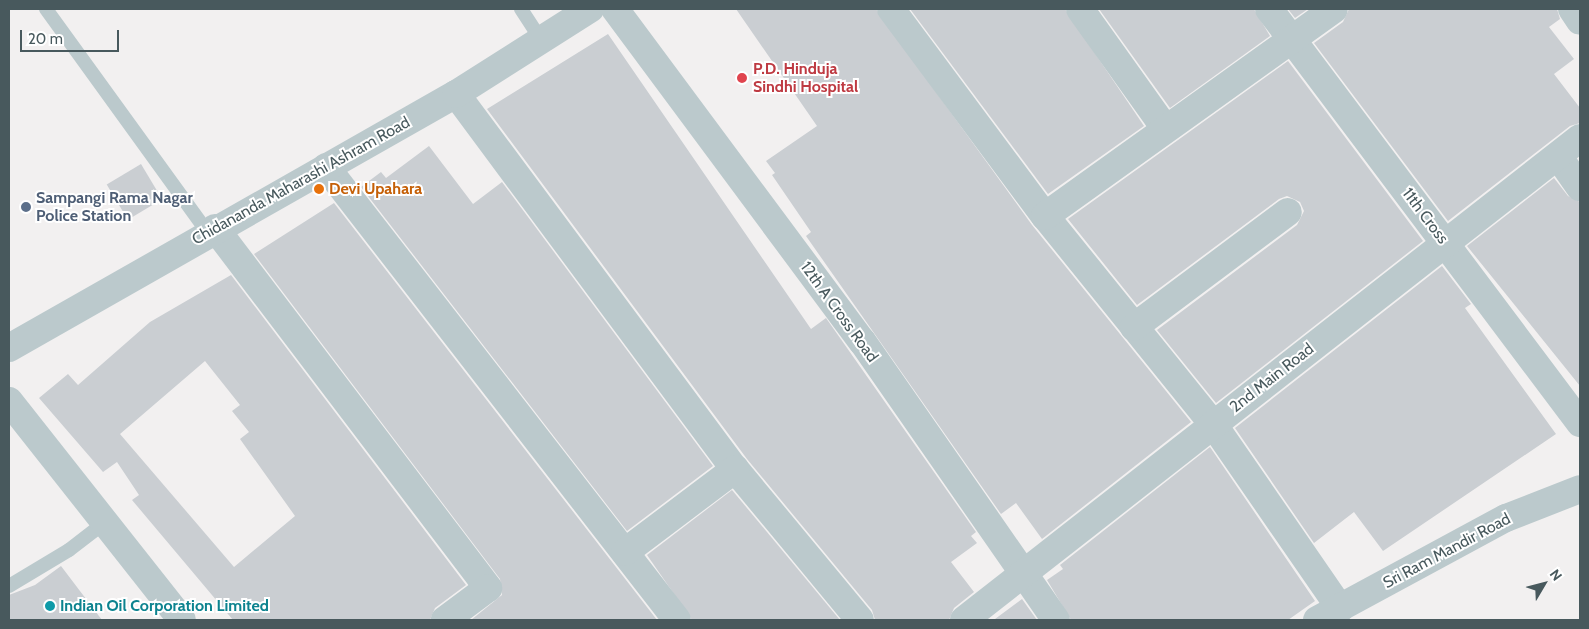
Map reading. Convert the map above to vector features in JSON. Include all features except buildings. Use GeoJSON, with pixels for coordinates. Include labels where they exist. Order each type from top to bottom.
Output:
{"type":"FeatureCollection","features":[{"type":"Feature","properties":{"kind":"street","name":"Chidananda Maharashi Ashram Road"},"geometry":{"type":"LineString","coordinates":[[9,348],[211,230],[456,94],[590,9]]}},
{"type":"Feature","properties":{"kind":"street","name":"12th A Cross Road"},"geometry":{"type":"LineString","coordinates":[[615,9],[862,341],[1056,620]]}},
{"type":"Feature","properties":{"kind":"street"},"geometry":{"type":"LineString","coordinates":[[891,9],[1046,216],[1213,424],[1329,614]]}},
{"type":"Feature","properties":{"kind":"street"},"geometry":{"type":"LineString","coordinates":[[1080,9],[1165,128]]}},
{"type":"Feature","properties":{"kind":"street","name":"11th Cross"},"geometry":{"type":"LineString","coordinates":[[1269,9],[1580,423]]}},
{"type":"Feature","properties":{"kind":"street"},"geometry":{"type":"LineString","coordinates":[[1046,216],[1165,128],[1334,9]]}},
{"type":"Feature","properties":{"kind":"street"},"geometry":{"type":"LineString","coordinates":[[1572,9],[1580,20]]}},
{"type":"Feature","properties":{"kind":"street"},"geometry":{"type":"LineString","coordinates":[[456,94],[735,469],[860,620]]}},
{"type":"Feature","properties":{"kind":"street","name":"2nd Main Road"},"geometry":{"type":"LineString","coordinates":[[964,620],[1580,138]]}},
{"type":"Feature","properties":{"kind":"street"},"geometry":{"type":"LineString","coordinates":[[1558,156],[1580,187]]}},
{"type":"Feature","properties":{"kind":"street"},"geometry":{"type":"LineString","coordinates":[[326,167],[677,620]]}},
{"type":"Feature","properties":{"kind":"street"},"geometry":{"type":"LineString","coordinates":[[1134,327],[1288,212]]}},
{"type":"Feature","properties":{"kind":"street"},"geometry":{"type":"LineString","coordinates":[[211,230],[488,588],[445,620]]}},
{"type":"Feature","properties":{"kind":"street"},"geometry":{"type":"LineString","coordinates":[[9,401],[104,522],[175,618]]}},
{"type":"Feature","properties":{"kind":"street"},"geometry":{"type":"LineString","coordinates":[[625,552],[735,469]]}},
{"type":"Feature","properties":{"kind":"street","name":"Sri Ram Mandir Road"},"geometry":{"type":"LineString","coordinates":[[1329,614],[1506,518],[1580,489]]}},
{"type":"Feature","properties":{"kind":"lane"},"geometry":{"type":"LineString","coordinates":[[46,9],[211,230]]}},
{"type":"Feature","properties":{"kind":"lane"},"geometry":{"type":"LineString","coordinates":[[521,9],[541,40]]}},
{"type":"Feature","properties":{"kind":"lane"},"geometry":{"type":"LineString","coordinates":[[9,586],[69,550],[104,522]]}},
{"type":"Feature","properties":{"kind":"place","name":"P.D. Hinduja Sindhi Hospital"},"geometry":{"type":"Point","coordinates":[742,78]}},
{"type":"Feature","properties":{"kind":"place","name":"Devi Upahara"},"geometry":{"type":"Point","coordinates":[319,189]}},
{"type":"Feature","properties":{"kind":"place","name":"Sampangi Rama Nagar Police Station"},"geometry":{"type":"Point","coordinates":[26,207]}},
{"type":"Feature","properties":{"kind":"place","name":"Indian Oil Corporation Limited"},"geometry":{"type":"Point","coordinates":[50,606]}}]}
